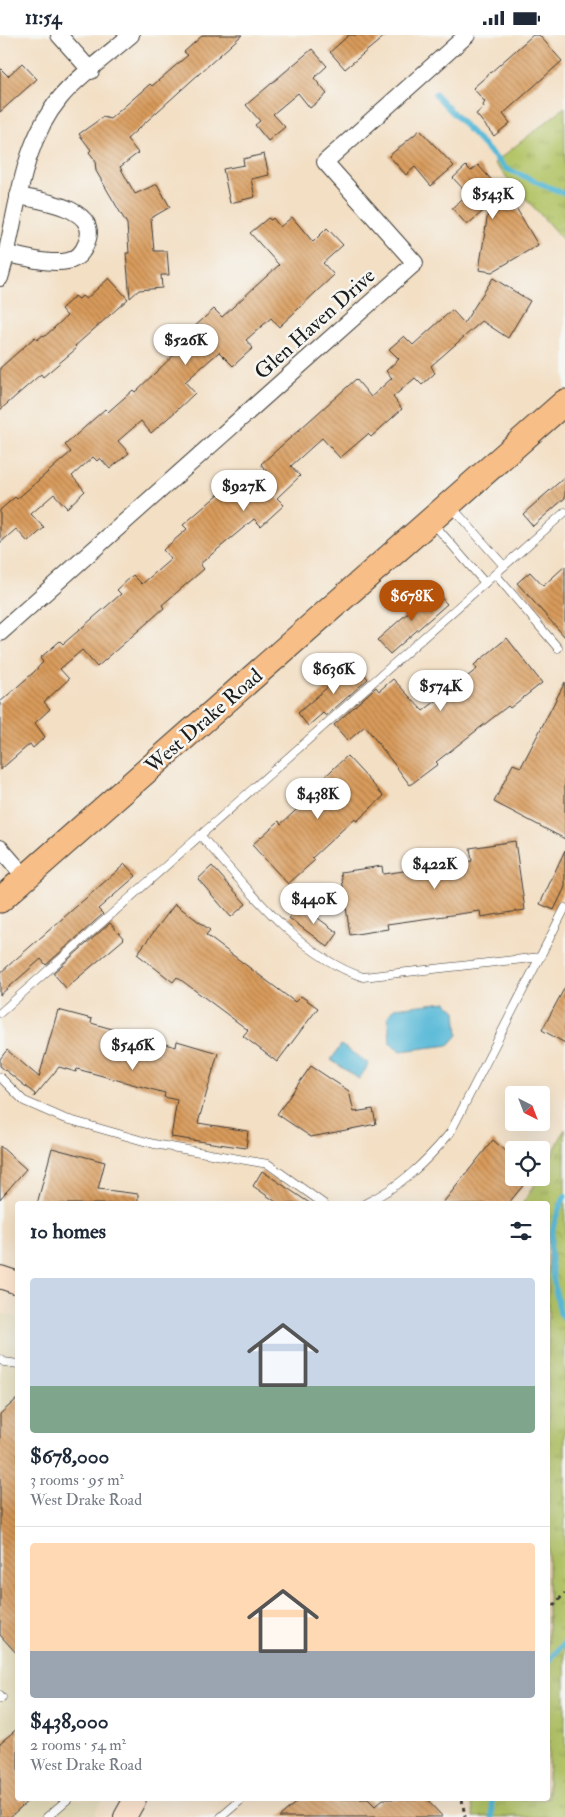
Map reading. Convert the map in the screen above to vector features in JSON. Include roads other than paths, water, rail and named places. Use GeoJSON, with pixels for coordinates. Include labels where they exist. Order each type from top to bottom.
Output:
{"type":"FeatureCollection","features":[{"type":"Feature","properties":{"kind":"main road","name":"West Drake Road"},"geometry":{"type":"LineString","coordinates":[[0,900],[565,402]]}},
{"type":"Feature","properties":{"kind":"street"},"geometry":{"type":"LineString","coordinates":[[58,35],[91,71]]}},
{"type":"Feature","properties":{"kind":"street"},"geometry":{"type":"LineString","coordinates":[[0,278],[6,244],[32,146],[47,118],[60,98],[131,35]]}},
{"type":"Feature","properties":{"kind":"street","name":"Glen Haven Drive"},"geometry":{"type":"LineString","coordinates":[[0,633],[415,263],[325,162],[467,35]]}},
{"type":"Feature","properties":{"kind":"street"},"geometry":{"type":"LineString","coordinates":[[6,244],[52,262],[75,259],[83,250],[88,240],[88,228],[80,217],[69,208],[57,203],[18,196]]}},
{"type":"Feature","properties":{"kind":"street"},"geometry":{"type":"LineString","coordinates":[[0,848],[26,878]]}},
{"type":"Feature","properties":{"kind":"street"},"geometry":{"type":"LineString","coordinates":[[0,1277],[15,1282]]}},
{"type":"Feature","properties":{"kind":"street"},"geometry":{"type":"LineString","coordinates":[[126,1817],[134,1801]]}},
{"type":"Feature","properties":{"kind":"lane"},"geometry":{"type":"LineString","coordinates":[[449,505],[504,566]]}},
{"type":"Feature","properties":{"kind":"lane"},"geometry":{"type":"LineString","coordinates":[[0,1013],[565,512]]}},
{"type":"Feature","properties":{"kind":"lane"},"geometry":{"type":"LineString","coordinates":[[431,521],[485,583]]}},
{"type":"Feature","properties":{"kind":"lane"},"geometry":{"type":"LineString","coordinates":[[494,574],[558,648]]}},
{"type":"Feature","properties":{"kind":"lane"},"geometry":{"type":"LineString","coordinates":[[200,835],[281,925],[342,971],[363,977],[541,957]]}},
{"type":"Feature","properties":{"kind":"lane"},"geometry":{"type":"LineString","coordinates":[[370,1201],[385,1194],[424,1165],[450,1133],[565,908]]}},
{"type":"Feature","properties":{"kind":"lane"},"geometry":{"type":"LineString","coordinates":[[0,1077],[24,1101],[63,1118],[154,1144],[268,1164],[320,1201]]}},
{"type":"Feature","properties":{"kind":"lane"},"geometry":{"type":"LineString","coordinates":[[0,1359],[15,1363]]}},
{"type":"Feature","properties":{"kind":"lane"},"geometry":{"type":"LineString","coordinates":[[0,1695],[2,1697],[0,1699]]}},
{"type":"Feature","properties":{"kind":"lane"},"geometry":{"type":"LineString","coordinates":[[47,1817],[66,1801]]}},
{"type":"Feature","properties":{"kind":"lane"},"geometry":{"type":"LineString","coordinates":[[221,1817],[240,1801]]}},
{"type":"Feature","properties":{"kind":"water"},"geometry":{"type":"Polygon","coordinates":[[[446,1002],[456,1011],[458,1035],[449,1045],[401,1051],[390,1043],[388,1016],[394,1008],[446,1002]]]}},
{"type":"Feature","properties":{"kind":"water"},"geometry":{"type":"Polygon","coordinates":[[[341,1045],[369,1064],[359,1079],[331,1060],[341,1045]]]}},
{"type":"Feature","properties":{"kind":"waterway"},"geometry":{"type":"LineString","coordinates":[[435,94],[505,168],[565,194]]}},
{"type":"Feature","properties":{"kind":"waterway"},"geometry":{"type":"LineString","coordinates":[[565,1196],[553,1226],[550,1254],[560,1313],[565,1320]]}},
{"type":"Feature","properties":{"kind":"waterway"},"geometry":{"type":"LineString","coordinates":[[550,1660],[565,1642]]}},
{"type":"Feature","properties":{"kind":"waterway"},"geometry":{"type":"LineString","coordinates":[[492,1801],[493,1817]]}}]}
